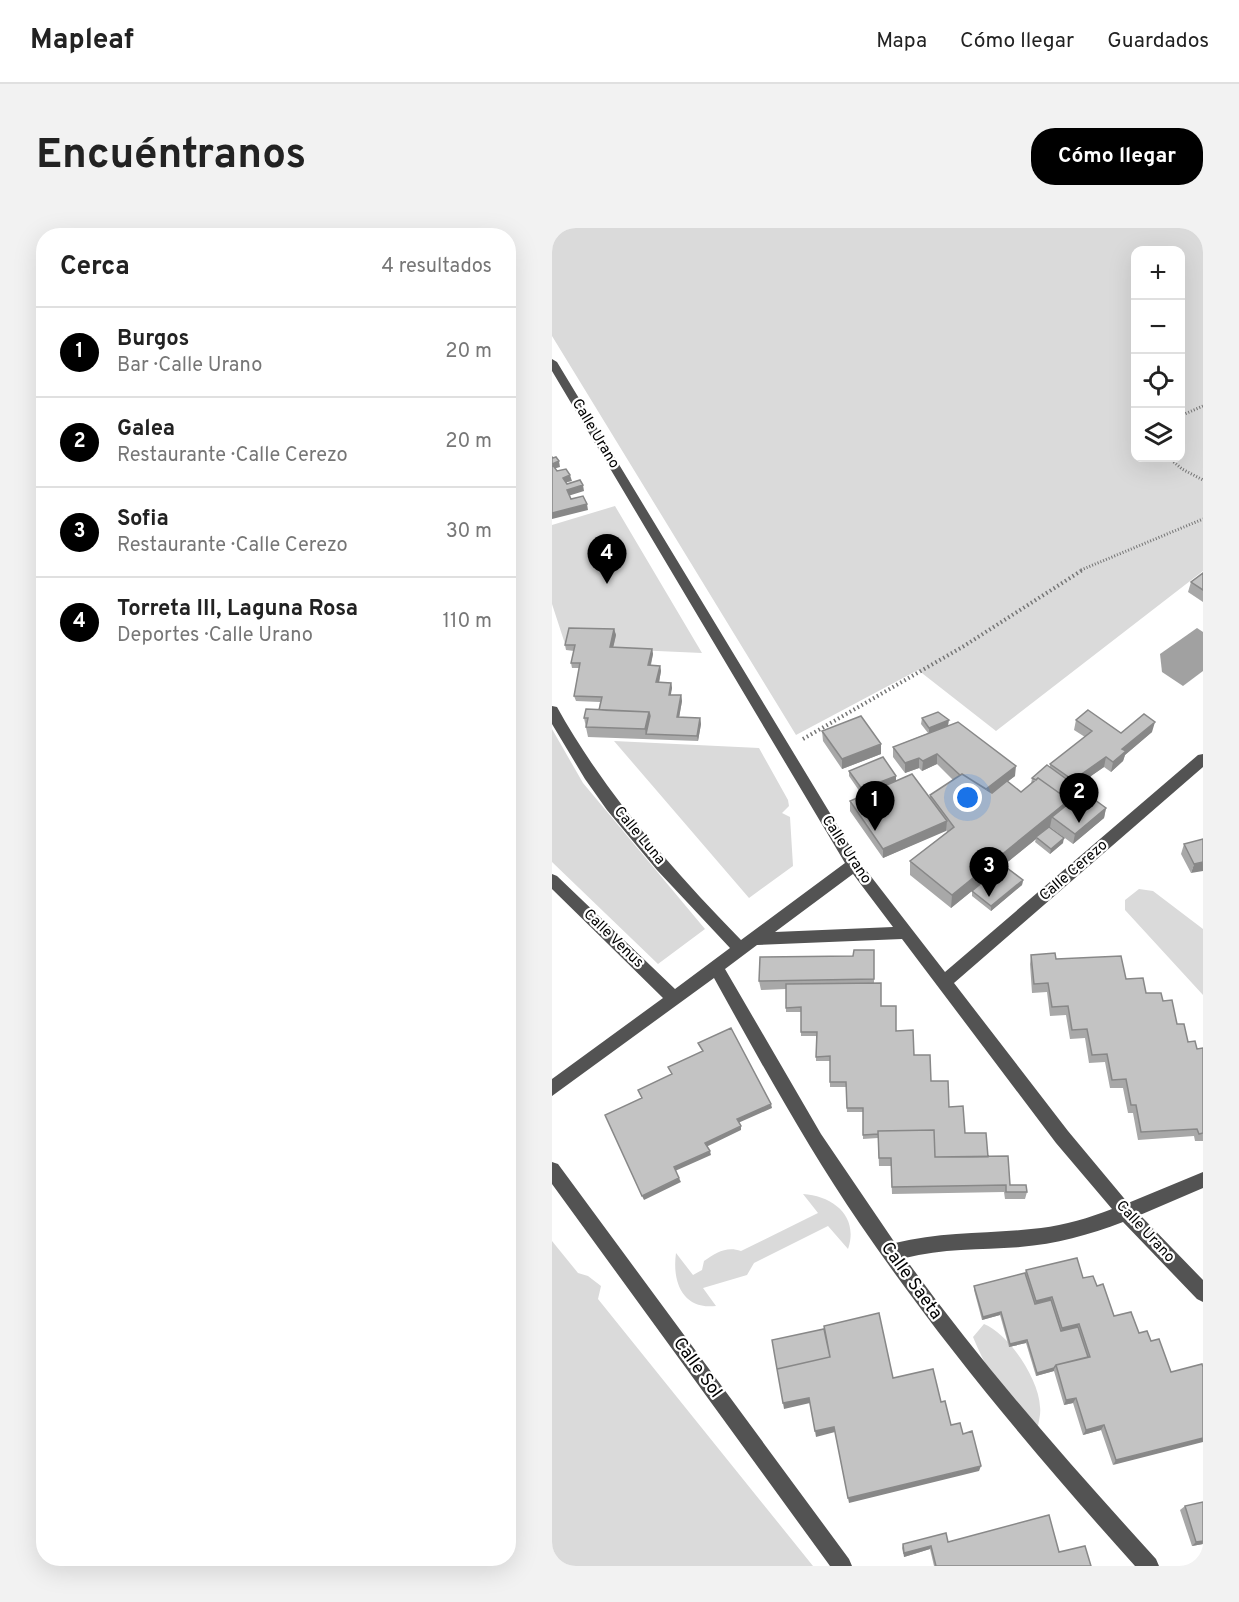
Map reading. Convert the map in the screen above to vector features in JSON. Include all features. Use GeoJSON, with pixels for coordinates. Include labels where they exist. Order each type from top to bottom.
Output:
{"type":"FeatureCollection","features":[{"type":"Feature","properties":{"kind":"street","name":"Calle Urano"},"geometry":{"type":"LineString","coordinates":[[552,362],[854,865],[1028,1094],[1125,1212],[1203,1293]]}},
{"type":"Feature","properties":{"kind":"street","name":"Calle Luna"},"geometry":{"type":"LineString","coordinates":[[552,711],[590,777],[649,849],[740,949]]}},
{"type":"Feature","properties":{"kind":"street","name":"Calle Cerezo"},"geometry":{"type":"LineString","coordinates":[[945,982],[1203,759]]}},
{"type":"Feature","properties":{"kind":"street"},"geometry":{"type":"LineString","coordinates":[[552,1089],[854,865]]}},
{"type":"Feature","properties":{"kind":"street","name":"Calle Venus"},"geometry":{"type":"LineString","coordinates":[[552,880],[674,998]]}},
{"type":"Feature","properties":{"kind":"street"},"geometry":{"type":"LineString","coordinates":[[754,939],[904,933]]}},
{"type":"Feature","properties":{"kind":"street","name":"Calle Saeta"},"geometry":{"type":"LineString","coordinates":[[716,967],[792,1103],[890,1252],[951,1335],[1021,1422],[1149,1566]]}},
{"type":"Feature","properties":{"kind":"street","name":"Calle Sol"},"geometry":{"type":"LineString","coordinates":[[552,1170],[842,1566]]}},
{"type":"Feature","properties":{"kind":"street"},"geometry":{"type":"LineString","coordinates":[[890,1252],[936,1241],[1008,1239],[1062,1233],[1125,1212],[1203,1180]]}},
{"type":"Feature","properties":{"kind":"path"},"geometry":{"type":"LineString","coordinates":[[1185,414],[1203,406]]}},
{"type":"Feature","properties":{"kind":"path"},"geometry":{"type":"LineString","coordinates":[[1175,462],[1203,480]]}},
{"type":"Feature","properties":{"kind":"path"},"geometry":{"type":"LineString","coordinates":[[785,750],[964,646],[1082,570],[1127,549],[1203,519]]}},
{"type":"Feature","properties":{"kind":"shaded area"},"geometry":{"type":"Polygon","coordinates":[[[552,228],[1203,228],[1203,571],[996,731],[918,670],[796,735],[552,336],[552,228]]]}},
{"type":"Feature","properties":{"kind":"shaded area"},"geometry":{"type":"Polygon","coordinates":[[[615,506],[702,653],[613,649],[615,635],[566,647],[552,604],[552,525],[615,506]]]}},
{"type":"Feature","properties":{"kind":"shaded area"},"geometry":{"type":"Polygon","coordinates":[[[1197,628],[1203,632],[1203,671],[1183,686],[1162,672],[1160,654],[1197,628]]]}},
{"type":"Feature","properties":{"kind":"shaded area"},"geometry":{"type":"Polygon","coordinates":[[[552,729],[583,783],[705,929],[658,964],[552,862],[552,729]]]}},
{"type":"Feature","properties":{"kind":"shaded area"},"geometry":{"type":"Polygon","coordinates":[[[614,741],[759,748],[788,800],[789,806],[782,813],[790,817],[793,866],[749,898],[614,741]]]}},
{"type":"Feature","properties":{"kind":"shaded area"},"geometry":{"type":"Polygon","coordinates":[[[1139,889],[1153,891],[1203,929],[1203,995],[1125,910],[1125,900],[1139,889]]]}},
{"type":"Feature","properties":{"kind":"shaded area"},"geometry":{"type":"Polygon","coordinates":[[[803,1194],[825,1199],[841,1210],[850,1227],[848,1249],[828,1226],[754,1263],[747,1275],[703,1288],[716,1306],[704,1306],[687,1298],[678,1283],[676,1253],[693,1275],[702,1270],[704,1261],[717,1253],[731,1249],[741,1251],[818,1213],[803,1194]]]}},
{"type":"Feature","properties":{"kind":"shaded area"},"geometry":{"type":"Polygon","coordinates":[[[552,1241],[578,1273],[588,1276],[601,1286],[598,1299],[813,1566],[552,1566],[552,1241]]]}},
{"type":"Feature","properties":{"kind":"shaded area"},"geometry":{"type":"Polygon","coordinates":[[[984,1324],[1003,1337],[1028,1371],[1038,1396],[1040,1412],[1038,1426],[1008,1397],[985,1362],[973,1337],[984,1324]]]}},
{"type":"Feature","properties":{"kind":"building"},"geometry":{"type":"Polygon","coordinates":[[[552,457],[556,457],[559,461],[552,464],[552,457]]]}},
{"type":"Feature","properties":{"kind":"building"},"geometry":{"type":"Polygon","coordinates":[[[552,464],[557,471],[566,469],[570,475],[563,478],[567,484],[580,480],[583,485],[567,490],[571,499],[583,496],[587,504],[552,513],[552,464]]]}},
{"type":"Feature","properties":{"kind":"building"},"geometry":{"type":"Polygon","coordinates":[[[1203,573],[1203,590],[1191,582],[1203,573]]]}},
{"type":"Feature","properties":{"kind":"building"},"geometry":{"type":"Polygon","coordinates":[[[569,628],[614,629],[610,647],[652,649],[648,665],[660,666],[656,682],[671,683],[669,695],[681,695],[677,717],[700,718],[697,736],[646,734],[649,712],[599,710],[602,697],[574,696],[580,663],[571,663],[575,645],[565,645],[569,628]]]}},
{"type":"Feature","properties":{"kind":"building"},"geometry":{"type":"Polygon","coordinates":[[[586,709],[649,712],[645,729],[586,727],[588,718],[584,718],[586,709]]]}},
{"type":"Feature","properties":{"kind":"building"},"geometry":{"type":"Polygon","coordinates":[[[1088,710],[1121,733],[1144,714],[1155,722],[1122,749],[1126,751],[1113,762],[1106,757],[1073,780],[1050,764],[1092,731],[1076,720],[1088,710]]]}},
{"type":"Feature","properties":{"kind":"building"},"geometry":{"type":"Polygon","coordinates":[[[938,712],[949,720],[929,728],[922,718],[938,712]]]}},
{"type":"Feature","properties":{"kind":"building"},"geometry":{"type":"Polygon","coordinates":[[[861,716],[881,744],[842,759],[822,731],[861,716]]]}},
{"type":"Feature","properties":{"kind":"building"},"geometry":{"type":"Polygon","coordinates":[[[958,722],[1016,766],[986,789],[962,774],[960,775],[937,754],[923,761],[919,758],[905,763],[893,747],[958,722]]]}},
{"type":"Feature","properties":{"kind":"building"},"geometry":{"type":"Polygon","coordinates":[[[883,757],[896,776],[862,789],[849,771],[883,757]]]}},
{"type":"Feature","properties":{"kind":"building"},"geometry":{"type":"Polygon","coordinates":[[[1047,765],[1106,808],[1075,834],[1052,817],[1068,804],[1069,800],[1038,778],[1036,780],[1032,778],[1047,765]]]}},
{"type":"Feature","properties":{"kind":"building"},"geometry":{"type":"Polygon","coordinates":[[[912,774],[947,821],[883,849],[850,801],[912,774]]]}},
{"type":"Feature","properties":{"kind":"building"},"geometry":{"type":"Polygon","coordinates":[[[962,774],[992,793],[1007,781],[1021,792],[1038,778],[1069,800],[952,895],[910,861],[954,827],[930,795],[962,774]]]}},
{"type":"Feature","properties":{"kind":"building"},"geometry":{"type":"Polygon","coordinates":[[[1049,827],[1064,838],[1051,849],[1036,837],[1049,827]]]}},
{"type":"Feature","properties":{"kind":"building"},"geometry":{"type":"Polygon","coordinates":[[[1203,839],[1203,862],[1194,864],[1184,844],[1203,839]]]}},
{"type":"Feature","properties":{"kind":"building"},"geometry":{"type":"Polygon","coordinates":[[[1003,865],[1023,880],[991,906],[972,891],[1003,865]]]}},
{"type":"Feature","properties":{"kind":"building"},"geometry":{"type":"Polygon","coordinates":[[[854,950],[874,950],[874,979],[759,981],[760,957],[853,956],[854,950]]]}},
{"type":"Feature","properties":{"kind":"building"},"geometry":{"type":"Polygon","coordinates":[[[1055,953],[1056,959],[1121,956],[1126,979],[1143,978],[1146,993],[1161,993],[1163,1001],[1172,1000],[1177,1024],[1184,1024],[1188,1042],[1195,1041],[1197,1049],[1203,1048],[1203,1133],[1199,1134],[1197,1129],[1141,1132],[1136,1105],[1131,1105],[1126,1079],[1112,1080],[1107,1054],[1092,1055],[1087,1029],[1072,1030],[1068,1006],[1052,1007],[1048,983],[1034,984],[1031,955],[1055,953]]]}},
{"type":"Feature","properties":{"kind":"building"},"geometry":{"type":"Polygon","coordinates":[[[881,983],[881,1006],[896,1006],[896,1031],[913,1030],[914,1055],[930,1055],[931,1081],[948,1081],[949,1107],[963,1106],[965,1133],[986,1133],[988,1157],[935,1157],[934,1130],[878,1131],[878,1134],[863,1135],[863,1108],[847,1108],[846,1082],[830,1082],[830,1056],[816,1057],[817,1032],[801,1032],[801,1007],[786,1008],[786,984],[881,983]]]}},
{"type":"Feature","properties":{"kind":"building"},"geometry":{"type":"Polygon","coordinates":[[[731,1028],[771,1104],[737,1119],[741,1126],[705,1143],[710,1151],[674,1167],[679,1178],[642,1196],[605,1115],[642,1098],[638,1090],[672,1074],[668,1067],[703,1051],[698,1043],[731,1028]]]}},
{"type":"Feature","properties":{"kind":"building"},"geometry":{"type":"Polygon","coordinates":[[[934,1130],[935,1157],[1008,1156],[1010,1185],[1026,1185],[1027,1192],[1006,1192],[1006,1185],[892,1187],[891,1158],[879,1158],[878,1131],[934,1130]]]}},
{"type":"Feature","properties":{"kind":"building"},"geometry":{"type":"Polygon","coordinates":[[[1077,1258],[1083,1278],[1093,1276],[1097,1286],[1103,1284],[1114,1316],[1131,1312],[1139,1333],[1147,1331],[1151,1341],[1159,1339],[1171,1372],[1202,1364],[1203,1438],[1116,1460],[1104,1425],[1086,1430],[1076,1398],[1066,1400],[1056,1365],[1090,1357],[1079,1324],[1062,1328],[1052,1297],[1036,1301],[1026,1270],[1077,1258]]]}},
{"type":"Feature","properties":{"kind":"building"},"geometry":{"type":"Polygon","coordinates":[[[1025,1273],[1035,1304],[1051,1300],[1061,1331],[1078,1327],[1088,1357],[1056,1365],[1054,1368],[1037,1373],[1027,1340],[1010,1344],[1001,1312],[983,1317],[974,1286],[1025,1273]]]}},
{"type":"Feature","properties":{"kind":"building"},"geometry":{"type":"Polygon","coordinates":[[[879,1313],[893,1378],[933,1369],[941,1402],[945,1401],[951,1425],[960,1423],[963,1434],[972,1431],[981,1466],[848,1498],[834,1427],[815,1431],[809,1398],[783,1403],[777,1369],[830,1357],[824,1326],[879,1313]]]}},
{"type":"Feature","properties":{"kind":"building"},"geometry":{"type":"Polygon","coordinates":[[[824,1329],[830,1357],[777,1369],[772,1340],[824,1329]]]}},
{"type":"Feature","properties":{"kind":"building"},"geometry":{"type":"Polygon","coordinates":[[[1203,1502],[1203,1541],[1196,1542],[1185,1506],[1203,1502]]]}},
{"type":"Feature","properties":{"kind":"building"},"geometry":{"type":"Polygon","coordinates":[[[1049,1515],[1059,1552],[1085,1546],[1091,1566],[936,1566],[931,1546],[904,1553],[903,1544],[946,1533],[948,1542],[1049,1515]]]}},
{"type":"Feature","properties":{"kind":"place","name":"Torreta III, Laguna Rosa"},"geometry":{"type":"Point","coordinates":[607,584]}},
{"type":"Feature","properties":{"kind":"place","name":"Galea"},"geometry":{"type":"Point","coordinates":[1079,823]}},
{"type":"Feature","properties":{"kind":"place","name":"Burgos"},"geometry":{"type":"Point","coordinates":[875,831]}},
{"type":"Feature","properties":{"kind":"place","name":"Sofia"},"geometry":{"type":"Point","coordinates":[989,897]}}]}
